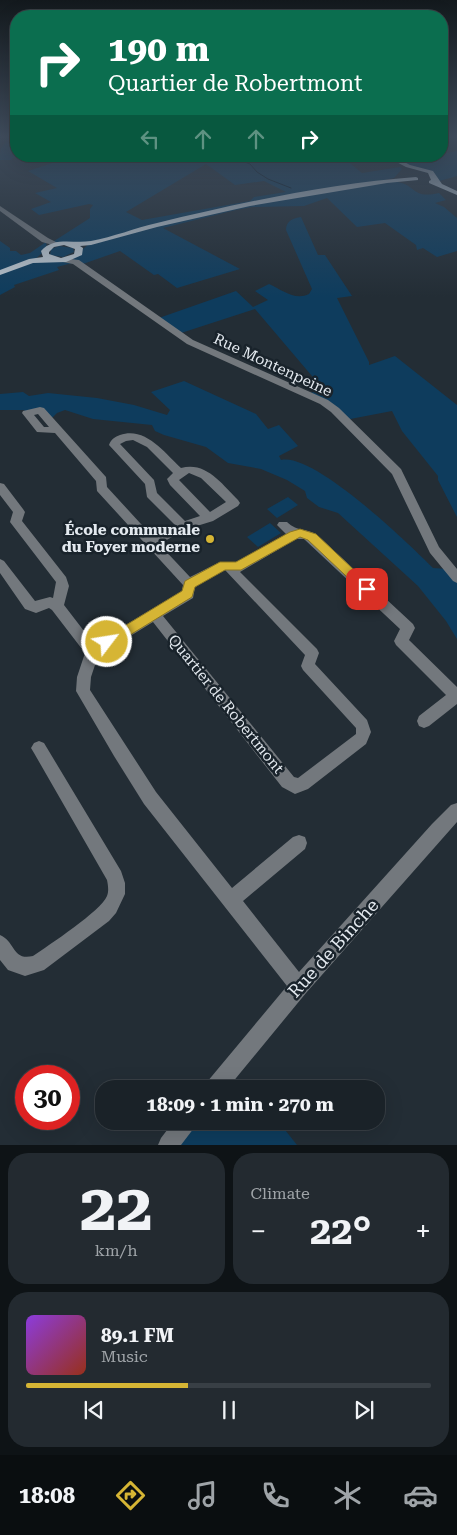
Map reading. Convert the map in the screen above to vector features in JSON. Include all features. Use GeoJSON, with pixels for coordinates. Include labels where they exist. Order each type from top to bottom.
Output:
{"type":"FeatureCollection","features":[{"type":"Feature","properties":{"kind":"main road"},"geometry":{"type":"LineString","coordinates":[[32,261],[46,246],[91,243],[156,225],[223,210],[339,189]]}},
{"type":"Feature","properties":{"kind":"main road"},"geometry":{"type":"LineString","coordinates":[[0,273],[32,261],[74,257],[91,243]]}},
{"type":"Feature","properties":{"kind":"main road"},"geometry":{"type":"LineString","coordinates":[[73,244],[74,257]]}},
{"type":"Feature","properties":{"kind":"main road"},"geometry":{"type":"LineString","coordinates":[[46,246],[45,255],[50,259]]}},
{"type":"Feature","properties":{"kind":"street"},"geometry":{"type":"LineString","coordinates":[[0,208],[46,246]]}},
{"type":"Feature","properties":{"kind":"street","name":"Rue Montenpeine"},"geometry":{"type":"LineString","coordinates":[[74,257],[190,342],[315,398],[335,410],[397,472],[434,550],[457,578]]}},
{"type":"Feature","properties":{"kind":"street"},"geometry":{"type":"LineString","coordinates":[[58,430],[102,480],[101,488],[189,584],[188,594],[92,652],[84,676],[83,690],[119,751],[150,798],[299,986]]}},
{"type":"Feature","properties":{"kind":"street"},"geometry":{"type":"LineString","coordinates":[[179,473],[141,438],[129,436],[115,442],[114,445],[150,483],[151,494],[183,526]]}},
{"type":"Feature","properties":{"kind":"street"},"geometry":{"type":"LineString","coordinates":[[150,543],[183,526],[209,518],[234,504],[200,470],[187,469],[173,478],[174,482],[209,518]]}},
{"type":"Feature","properties":{"kind":"street"},"geometry":{"type":"LineString","coordinates":[[0,487],[19,512],[16,522],[62,581],[63,586],[57,606]]}},
{"type":"Feature","properties":{"kind":"street"},"geometry":{"type":"LineString","coordinates":[[189,584],[224,565],[237,567],[288,530],[312,537],[408,628],[401,641],[456,696],[424,721]]}},
{"type":"Feature","properties":{"kind":"street"},"geometry":{"type":"LineString","coordinates":[[0,564],[30,605],[36,608],[50,602],[57,606],[92,652]]}},
{"type":"Feature","properties":{"kind":"street","name":"Quartier de Robertmont"},"geometry":{"type":"LineString","coordinates":[[154,614],[288,782],[295,786],[302,784],[361,740],[364,732],[362,725],[308,666],[312,653],[234,572],[237,567]]}},
{"type":"Feature","properties":{"kind":"street"},"geometry":{"type":"LineString","coordinates":[[0,944],[14,964],[25,967],[38,964],[103,916],[112,906],[117,894],[115,877],[39,748]]}},
{"type":"Feature","properties":{"kind":"street","name":"Rue de Binche"},"geometry":{"type":"LineString","coordinates":[[221,1080],[299,986],[457,811]]}},
{"type":"Feature","properties":{"kind":"street"},"geometry":{"type":"LineString","coordinates":[[230,900],[299,843]]}},
{"type":"Feature","properties":{"kind":"street"},"geometry":{"type":"LineString","coordinates":[[168,1145],[180,1130]]}},
{"type":"Feature","properties":{"kind":"shaded area"},"geometry":{"type":"Polygon","coordinates":[[[51,189],[164,189],[126,212],[142,220],[250,201],[254,197],[286,192],[281,189],[342,189],[335,191],[413,189],[424,194],[439,193],[446,200],[435,203],[444,207],[457,218],[457,251],[437,257],[423,248],[417,250],[416,245],[385,223],[357,227],[327,198],[304,206],[252,207],[163,228],[240,269],[177,288],[158,274],[154,275],[120,251],[80,265],[76,262],[57,267],[59,270],[14,285],[15,287],[0,295],[0,241],[10,248],[10,251],[16,251],[21,255],[30,253],[46,242],[47,249],[34,260],[71,259],[89,244],[51,243],[90,218],[90,209],[93,205],[89,204],[39,215],[31,209],[51,202],[35,193],[51,189]]]}},
{"type":"Feature","properties":{"kind":"shaded area"},"geometry":{"type":"Polygon","coordinates":[[[301,217],[318,255],[325,255],[352,296],[337,298],[369,365],[395,356],[457,405],[457,517],[438,480],[438,476],[402,431],[392,411],[345,420],[307,394],[323,389],[255,309],[178,334],[156,319],[236,291],[253,307],[268,300],[255,291],[269,284],[294,295],[304,296],[309,294],[312,289],[286,230],[290,220],[301,217]]]}},
{"type":"Feature","properties":{"kind":"shaded area"},"geometry":{"type":"Polygon","coordinates":[[[59,246],[73,248],[74,252],[63,257],[50,255],[51,249],[59,246]]]}},
{"type":"Feature","properties":{"kind":"shaded area"},"geometry":{"type":"Polygon","coordinates":[[[184,381],[256,414],[268,429],[279,425],[298,446],[279,456],[281,460],[296,461],[337,484],[383,521],[433,568],[448,569],[457,578],[457,639],[446,621],[418,586],[338,513],[319,507],[307,498],[305,491],[287,480],[261,469],[228,463],[206,447],[164,435],[155,431],[152,425],[93,419],[65,410],[57,413],[49,421],[40,410],[27,413],[24,410],[0,410],[0,394],[23,392],[29,396],[48,393],[97,398],[134,405],[167,415],[170,410],[151,392],[184,381]]]}},
{"type":"Feature","properties":{"kind":"shaded area"},"geometry":{"type":"Polygon","coordinates":[[[288,497],[298,505],[277,518],[267,509],[288,497]]]}},
{"type":"Feature","properties":{"kind":"shaded area"},"geometry":{"type":"Polygon","coordinates":[[[270,523],[281,533],[258,547],[247,537],[270,523]]]}},
{"type":"Feature","properties":{"kind":"shaded area"},"geometry":{"type":"Polygon","coordinates":[[[180,1130],[285,1130],[297,1145],[168,1145],[180,1130]]]}},
{"type":"Feature","properties":{"kind":"place","name":"École communale du Foyer moderne"},"geometry":{"type":"Point","coordinates":[210,539]}},
{"type":"Feature","properties":{"kind":"route"},"geometry":{"type":"LineString","coordinates":[[107,642],[188,594],[190,590],[189,584],[224,565],[237,567],[300,533],[312,537],[367,589]]}}]}
